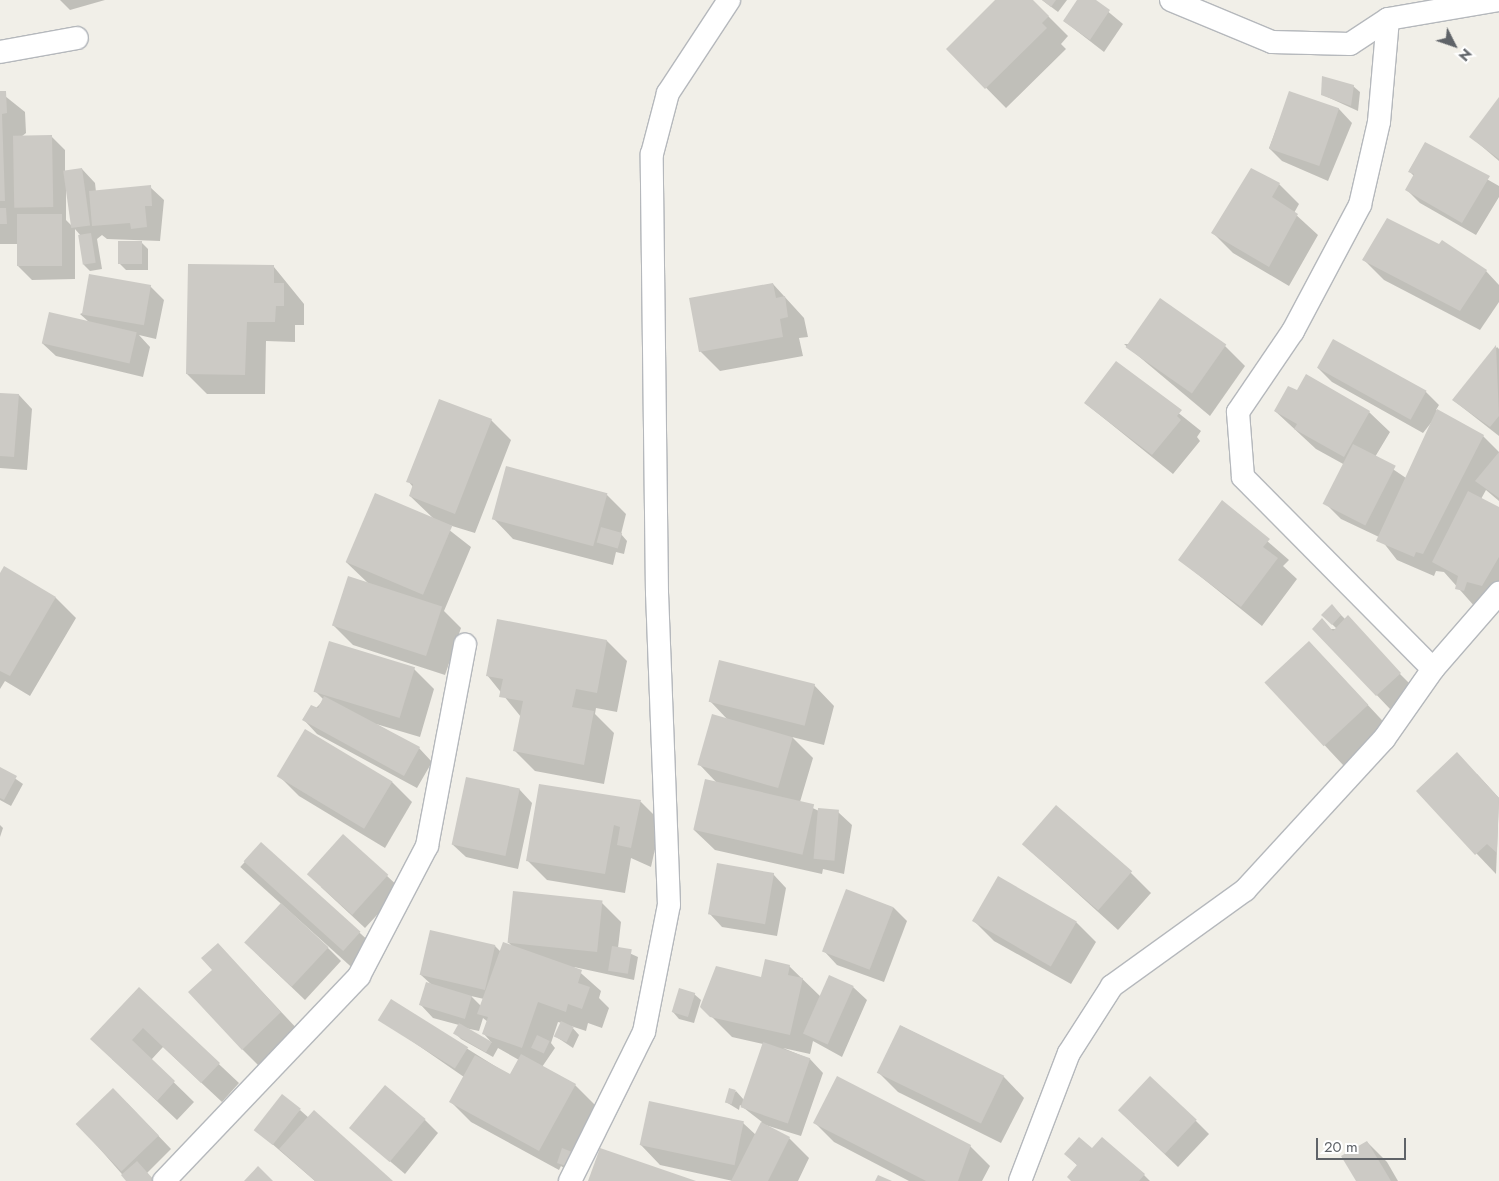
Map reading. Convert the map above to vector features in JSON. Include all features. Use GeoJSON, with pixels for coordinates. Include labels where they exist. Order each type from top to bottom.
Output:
{"type":"FeatureCollection","features":[{"type":"Feature","properties":{"kind":"street"},"geometry":{"type":"LineString","coordinates":[[570,1181],[644,1032],[669,905],[657,593],[652,154],[668,94],[729,0]]}},
{"type":"Feature","properties":{"kind":"street"},"geometry":{"type":"LineString","coordinates":[[1171,0],[1272,42],[1350,44],[1388,19],[1499,0]]}},
{"type":"Feature","properties":{"kind":"street"},"geometry":{"type":"LineString","coordinates":[[1388,19],[1378,122],[1360,205],[1293,331],[1238,412],[1243,476],[1432,669]]}},
{"type":"Feature","properties":{"kind":"street"},"geometry":{"type":"LineString","coordinates":[[0,52],[77,38]]}},
{"type":"Feature","properties":{"kind":"street"},"geometry":{"type":"LineString","coordinates":[[1020,1181],[1069,1053],[1112,986],[1245,890],[1384,739],[1432,669],[1499,593]]}},
{"type":"Feature","properties":{"kind":"street"},"geometry":{"type":"LineString","coordinates":[[164,1181],[360,976],[427,846],[465,645]]}},
{"type":"Feature","properties":{"kind":"building"},"geometry":{"type":"Polygon","coordinates":[[[995,0],[1033,0],[1049,16],[1042,23],[1047,28],[985,89],[946,49],[995,0]]]}},
{"type":"Feature","properties":{"kind":"building"},"geometry":{"type":"Polygon","coordinates":[[[1042,0],[1056,0],[1051,7],[1042,0]]]}},
{"type":"Feature","properties":{"kind":"building"},"geometry":{"type":"Polygon","coordinates":[[[1077,0],[1096,0],[1110,10],[1090,40],[1063,21],[1077,0]]]}},
{"type":"Feature","properties":{"kind":"building"},"geometry":{"type":"Polygon","coordinates":[[[1322,76],[1354,85],[1351,106],[1321,95],[1322,76]]]}},
{"type":"Feature","properties":{"kind":"building"},"geometry":{"type":"Polygon","coordinates":[[[0,91],[6,91],[7,113],[2,114],[5,201],[0,201],[0,91]]]}},
{"type":"Feature","properties":{"kind":"building"},"geometry":{"type":"Polygon","coordinates":[[[1289,91],[1339,108],[1319,166],[1269,149],[1289,91]]]}},
{"type":"Feature","properties":{"kind":"building"},"geometry":{"type":"Polygon","coordinates":[[[1499,97],[1499,159],[1469,137],[1499,97]]]}},
{"type":"Feature","properties":{"kind":"building"},"geometry":{"type":"Polygon","coordinates":[[[52,135],[53,207],[14,208],[13,136],[52,135]]]}},
{"type":"Feature","properties":{"kind":"building"},"geometry":{"type":"Polygon","coordinates":[[[1425,142],[1490,176],[1462,223],[1405,190],[1414,174],[1408,172],[1425,142]]]}},
{"type":"Feature","properties":{"kind":"building"},"geometry":{"type":"Polygon","coordinates":[[[82,168],[90,225],[71,228],[63,171],[82,168]]]}},
{"type":"Feature","properties":{"kind":"building"},"geometry":{"type":"Polygon","coordinates":[[[1251,168],[1280,183],[1272,197],[1298,214],[1269,267],[1211,233],[1251,168]]]}},
{"type":"Feature","properties":{"kind":"building"},"geometry":{"type":"Polygon","coordinates":[[[151,185],[152,206],[145,206],[147,227],[131,229],[130,223],[92,226],[89,191],[151,185]]]}},
{"type":"Feature","properties":{"kind":"building"},"geometry":{"type":"Polygon","coordinates":[[[0,208],[6,208],[7,224],[0,224],[0,208]]]}},
{"type":"Feature","properties":{"kind":"building"},"geometry":{"type":"Polygon","coordinates":[[[17,214],[62,214],[62,266],[17,266],[17,214]]]}},
{"type":"Feature","properties":{"kind":"building"},"geometry":{"type":"Polygon","coordinates":[[[1387,218],[1439,244],[1442,240],[1487,270],[1460,311],[1362,260],[1387,218]]]}},
{"type":"Feature","properties":{"kind":"building"},"geometry":{"type":"Polygon","coordinates":[[[91,233],[96,263],[83,265],[78,235],[91,233]]]}},
{"type":"Feature","properties":{"kind":"building"},"geometry":{"type":"Polygon","coordinates":[[[118,241],[142,241],[142,264],[118,264],[118,241]]]}},
{"type":"Feature","properties":{"kind":"building"},"geometry":{"type":"Polygon","coordinates":[[[188,264],[274,265],[274,283],[284,283],[284,306],[276,306],[275,322],[247,322],[245,375],[186,374],[188,264]]]}},
{"type":"Feature","properties":{"kind":"building"},"geometry":{"type":"Polygon","coordinates":[[[89,274],[151,285],[144,325],[82,314],[89,274]]]}},
{"type":"Feature","properties":{"kind":"building"},"geometry":{"type":"Polygon","coordinates":[[[773,283],[776,298],[785,296],[788,317],[780,319],[783,337],[699,352],[689,298],[773,283]]]}},
{"type":"Feature","properties":{"kind":"building"},"geometry":{"type":"Polygon","coordinates":[[[1160,298],[1226,344],[1192,394],[1126,347],[1160,298]]]}},
{"type":"Feature","properties":{"kind":"building"},"geometry":{"type":"Polygon","coordinates":[[[49,312],[137,332],[129,363],[42,343],[49,312]]]}},
{"type":"Feature","properties":{"kind":"building"},"geometry":{"type":"Polygon","coordinates":[[[1333,339],[1427,391],[1411,420],[1317,368],[1333,339]]]}},
{"type":"Feature","properties":{"kind":"building"},"geometry":{"type":"Polygon","coordinates":[[[1496,345],[1499,416],[1490,427],[1452,400],[1496,345]]]}},
{"type":"Feature","properties":{"kind":"building"},"geometry":{"type":"Polygon","coordinates":[[[1116,361],[1182,410],[1177,416],[1181,420],[1152,455],[1084,403],[1116,361]]]}},
{"type":"Feature","properties":{"kind":"building"},"geometry":{"type":"Polygon","coordinates":[[[1306,374],[1370,411],[1344,457],[1294,429],[1297,424],[1274,411],[1288,386],[1297,390],[1306,374]]]}},
{"type":"Feature","properties":{"kind":"building"},"geometry":{"type":"Polygon","coordinates":[[[0,393],[19,394],[14,457],[0,456],[0,393]]]}},
{"type":"Feature","properties":{"kind":"building"},"geometry":{"type":"Polygon","coordinates":[[[439,399],[492,419],[455,514],[409,496],[413,484],[406,482],[439,399]]]}},
{"type":"Feature","properties":{"kind":"building"},"geometry":{"type":"Polygon","coordinates":[[[1437,409],[1484,435],[1423,554],[1416,552],[1414,557],[1376,541],[1437,409]]]}},
{"type":"Feature","properties":{"kind":"building"},"geometry":{"type":"Polygon","coordinates":[[[1353,444],[1396,466],[1365,525],[1323,504],[1353,444]]]}},
{"type":"Feature","properties":{"kind":"building"},"geometry":{"type":"Polygon","coordinates":[[[1499,452],[1499,498],[1475,481],[1499,452]]]}},
{"type":"Feature","properties":{"kind":"building"},"geometry":{"type":"Polygon","coordinates":[[[506,466],[607,493],[593,546],[492,519],[506,466]]]}},
{"type":"Feature","properties":{"kind":"building"},"geometry":{"type":"Polygon","coordinates":[[[1468,491],[1499,507],[1499,557],[1482,586],[1467,582],[1464,591],[1455,589],[1458,576],[1432,562],[1468,491]]]}},
{"type":"Feature","properties":{"kind":"building"},"geometry":{"type":"Polygon","coordinates":[[[375,493],[452,526],[423,595],[346,562],[375,493]]]}},
{"type":"Feature","properties":{"kind":"building"},"geometry":{"type":"Polygon","coordinates":[[[1222,500],[1270,539],[1263,547],[1278,558],[1241,607],[1178,560],[1222,500]]]}},
{"type":"Feature","properties":{"kind":"building"},"geometry":{"type":"Polygon","coordinates":[[[601,527],[622,533],[618,548],[597,542],[601,527]]]}},
{"type":"Feature","properties":{"kind":"building"},"geometry":{"type":"Polygon","coordinates":[[[4,566],[56,597],[10,676],[0,671],[0,573],[4,566]]]}},
{"type":"Feature","properties":{"kind":"building"},"geometry":{"type":"Polygon","coordinates":[[[348,576],[442,607],[426,656],[332,625],[348,576]]]}},
{"type":"Feature","properties":{"kind":"building"},"geometry":{"type":"Polygon","coordinates":[[[1332,604],[1341,615],[1332,625],[1321,615],[1332,604]]]}},
{"type":"Feature","properties":{"kind":"building"},"geometry":{"type":"Polygon","coordinates":[[[1348,615],[1401,673],[1376,696],[1312,629],[1322,618],[1333,631],[1348,615]]]}},
{"type":"Feature","properties":{"kind":"building"},"geometry":{"type":"Polygon","coordinates":[[[497,619],[607,640],[597,693],[576,689],[572,707],[594,711],[584,765],[513,751],[523,701],[499,697],[503,679],[486,676],[497,619]]]}},
{"type":"Feature","properties":{"kind":"building"},"geometry":{"type":"Polygon","coordinates":[[[329,641],[415,667],[400,718],[314,692],[329,641]]]}},
{"type":"Feature","properties":{"kind":"building"},"geometry":{"type":"Polygon","coordinates":[[[1309,641],[1368,705],[1324,746],[1264,683],[1309,641]]]}},
{"type":"Feature","properties":{"kind":"building"},"geometry":{"type":"Polygon","coordinates":[[[719,660],[815,684],[805,726],[709,702],[719,660]]]}},
{"type":"Feature","properties":{"kind":"building"},"geometry":{"type":"Polygon","coordinates":[[[324,696],[420,747],[404,776],[302,720],[311,705],[318,708],[324,696]]]}},
{"type":"Feature","properties":{"kind":"building"},"geometry":{"type":"Polygon","coordinates":[[[712,714],[793,737],[778,788],[697,765],[712,714]]]}},
{"type":"Feature","properties":{"kind":"building"},"geometry":{"type":"Polygon","coordinates":[[[305,729],[392,782],[364,829],[277,776],[305,729]]]}},
{"type":"Feature","properties":{"kind":"building"},"geometry":{"type":"Polygon","coordinates":[[[1457,752],[1499,798],[1497,853],[1487,844],[1475,855],[1416,791],[1457,752]]]}},
{"type":"Feature","properties":{"kind":"building"},"geometry":{"type":"Polygon","coordinates":[[[0,767],[17,776],[4,800],[0,798],[0,767]]]}},
{"type":"Feature","properties":{"kind":"building"},"geometry":{"type":"Polygon","coordinates":[[[466,777],[520,788],[505,856],[452,844],[466,777]]]}},
{"type":"Feature","properties":{"kind":"building"},"geometry":{"type":"Polygon","coordinates":[[[705,779],[814,804],[802,855],[693,830],[705,779]]]}},
{"type":"Feature","properties":{"kind":"building"},"geometry":{"type":"Polygon","coordinates":[[[539,784],[641,800],[631,848],[617,845],[620,827],[614,825],[605,874],[526,861],[539,784]]]}},
{"type":"Feature","properties":{"kind":"building"},"geometry":{"type":"Polygon","coordinates":[[[1056,805],[1132,871],[1098,911],[1022,844],[1056,805]]]}},
{"type":"Feature","properties":{"kind":"building"},"geometry":{"type":"Polygon","coordinates":[[[818,808],[839,810],[834,861],[814,859],[818,808]]]}},
{"type":"Feature","properties":{"kind":"building"},"geometry":{"type":"Polygon","coordinates":[[[343,834],[388,875],[352,915],[307,874],[343,834]]]}},
{"type":"Feature","properties":{"kind":"building"},"geometry":{"type":"Polygon","coordinates":[[[261,842],[361,932],[343,951],[244,861],[261,842]]]}},
{"type":"Feature","properties":{"kind":"building"},"geometry":{"type":"Polygon","coordinates":[[[717,863],[774,873],[765,924],[708,914],[717,863]]]}},
{"type":"Feature","properties":{"kind":"building"},"geometry":{"type":"Polygon","coordinates":[[[998,876],[1077,921],[1051,967],[972,921],[998,876]]]}},
{"type":"Feature","properties":{"kind":"building"},"geometry":{"type":"Polygon","coordinates":[[[846,889],[894,907],[870,970],[822,952],[846,889]]]}},
{"type":"Feature","properties":{"kind":"building"},"geometry":{"type":"Polygon","coordinates":[[[513,891],[603,900],[597,952],[508,943],[513,891]]]}},
{"type":"Feature","properties":{"kind":"building"},"geometry":{"type":"Polygon","coordinates":[[[281,903],[329,947],[292,987],[244,942],[281,903]]]}},
{"type":"Feature","properties":{"kind":"building"},"geometry":{"type":"Polygon","coordinates":[[[430,930],[495,945],[485,990],[420,975],[430,930]]]}},
{"type":"Feature","properties":{"kind":"building"},"geometry":{"type":"Polygon","coordinates":[[[503,942],[582,970],[578,983],[590,987],[582,1009],[568,1004],[566,1012],[538,1002],[522,1048],[482,1034],[488,1017],[477,1014],[503,942]]]}},
{"type":"Feature","properties":{"kind":"building"},"geometry":{"type":"Polygon","coordinates":[[[218,943],[281,1012],[242,1050],[188,992],[212,970],[201,958],[218,943]]]}},
{"type":"Feature","properties":{"kind":"building"},"geometry":{"type":"Polygon","coordinates":[[[612,946],[632,949],[628,974],[608,971],[612,946]]]}},
{"type":"Feature","properties":{"kind":"building"},"geometry":{"type":"Polygon","coordinates":[[[765,959],[790,965],[788,975],[803,978],[790,1035],[710,1017],[700,1007],[716,966],[761,977],[765,959]]]}},
{"type":"Feature","properties":{"kind":"building"},"geometry":{"type":"Polygon","coordinates":[[[829,975],[854,986],[828,1044],[803,1033],[829,975]]]}},
{"type":"Feature","properties":{"kind":"building"},"geometry":{"type":"Polygon","coordinates":[[[426,982],[472,996],[465,1019],[419,1005],[426,982]]]}},
{"type":"Feature","properties":{"kind":"building"},"geometry":{"type":"Polygon","coordinates":[[[139,987],[220,1063],[201,1083],[143,1028],[132,1040],[175,1081],[157,1101],[90,1039],[139,987]]]}},
{"type":"Feature","properties":{"kind":"building"},"geometry":{"type":"Polygon","coordinates":[[[679,988],[695,993],[688,1017],[672,1012],[679,988]]]}},
{"type":"Feature","properties":{"kind":"building"},"geometry":{"type":"Polygon","coordinates":[[[391,999],[468,1047],[455,1068],[378,1020],[391,999]]]}},
{"type":"Feature","properties":{"kind":"building"},"geometry":{"type":"Polygon","coordinates":[[[561,1021],[574,1027],[567,1042],[554,1036],[561,1021]]]}},
{"type":"Feature","properties":{"kind":"building"},"geometry":{"type":"Polygon","coordinates":[[[459,1023],[492,1042],[486,1052],[453,1033],[459,1023]]]}},
{"type":"Feature","properties":{"kind":"building"},"geometry":{"type":"Polygon","coordinates":[[[900,1025],[1004,1076],[981,1123],[877,1073],[900,1025]]]}},
{"type":"Feature","properties":{"kind":"building"},"geometry":{"type":"Polygon","coordinates":[[[537,1035],[550,1041],[544,1054],[531,1048],[537,1035]]]}},
{"type":"Feature","properties":{"kind":"building"},"geometry":{"type":"Polygon","coordinates":[[[763,1042],[810,1058],[788,1124],[741,1107],[763,1042]]]}},
{"type":"Feature","properties":{"kind":"building"},"geometry":{"type":"Polygon","coordinates":[[[521,1054],[576,1084],[539,1151],[449,1102],[475,1055],[510,1074],[521,1054]]]}},
{"type":"Feature","properties":{"kind":"building"},"geometry":{"type":"Polygon","coordinates":[[[837,1076],[971,1145],[958,1181],[926,1181],[813,1123],[837,1076]]]}},
{"type":"Feature","properties":{"kind":"building"},"geometry":{"type":"Polygon","coordinates":[[[1150,1076],[1197,1120],[1165,1154],[1118,1110],[1150,1076]]]}},
{"type":"Feature","properties":{"kind":"building"},"geometry":{"type":"Polygon","coordinates":[[[385,1085],[426,1119],[390,1162],[349,1128],[385,1085]]]}},
{"type":"Feature","properties":{"kind":"building"},"geometry":{"type":"Polygon","coordinates":[[[113,1088],[159,1135],[121,1172],[76,1124],[113,1088]]]}},
{"type":"Feature","properties":{"kind":"building"},"geometry":{"type":"Polygon","coordinates":[[[729,1088],[736,1090],[732,1104],[725,1102],[729,1088]]]}},
{"type":"Feature","properties":{"kind":"building"},"geometry":{"type":"Polygon","coordinates":[[[282,1094],[301,1109],[273,1145],[254,1130],[282,1094]]]}},
{"type":"Feature","properties":{"kind":"building"},"geometry":{"type":"Polygon","coordinates":[[[649,1101],[744,1121],[735,1165],[640,1145],[649,1101]]]}},
{"type":"Feature","properties":{"kind":"building"},"geometry":{"type":"Polygon","coordinates":[[[314,1110],[393,1181],[315,1181],[279,1149],[314,1110]]]}},
{"type":"Feature","properties":{"kind":"building"},"geometry":{"type":"Polygon","coordinates":[[[761,1122],[790,1137],[768,1181],[731,1181],[761,1122]]]}},
{"type":"Feature","properties":{"kind":"building"},"geometry":{"type":"Polygon","coordinates":[[[1079,1137],[1092,1148],[1102,1137],[1145,1174],[1139,1181],[1071,1181],[1067,1177],[1077,1165],[1064,1154],[1079,1137]]]}},
{"type":"Feature","properties":{"kind":"building"},"geometry":{"type":"Polygon","coordinates":[[[1367,1141],[1391,1181],[1356,1181],[1341,1156],[1367,1141]]]}},
{"type":"Feature","properties":{"kind":"building"},"geometry":{"type":"Polygon","coordinates":[[[562,1148],[572,1152],[566,1166],[557,1163],[562,1148]]]}},
{"type":"Feature","properties":{"kind":"building"},"geometry":{"type":"Polygon","coordinates":[[[600,1148],[696,1181],[588,1181],[600,1148]]]}},
{"type":"Feature","properties":{"kind":"building"},"geometry":{"type":"Polygon","coordinates":[[[137,1161],[154,1180],[126,1181],[121,1175],[137,1161]]]}},
{"type":"Feature","properties":{"kind":"building"},"geometry":{"type":"Polygon","coordinates":[[[258,1166],[273,1181],[244,1181],[258,1166]]]}},
{"type":"Feature","properties":{"kind":"building"},"geometry":{"type":"Polygon","coordinates":[[[878,1175],[892,1181],[875,1181],[878,1175]]]}}]}
